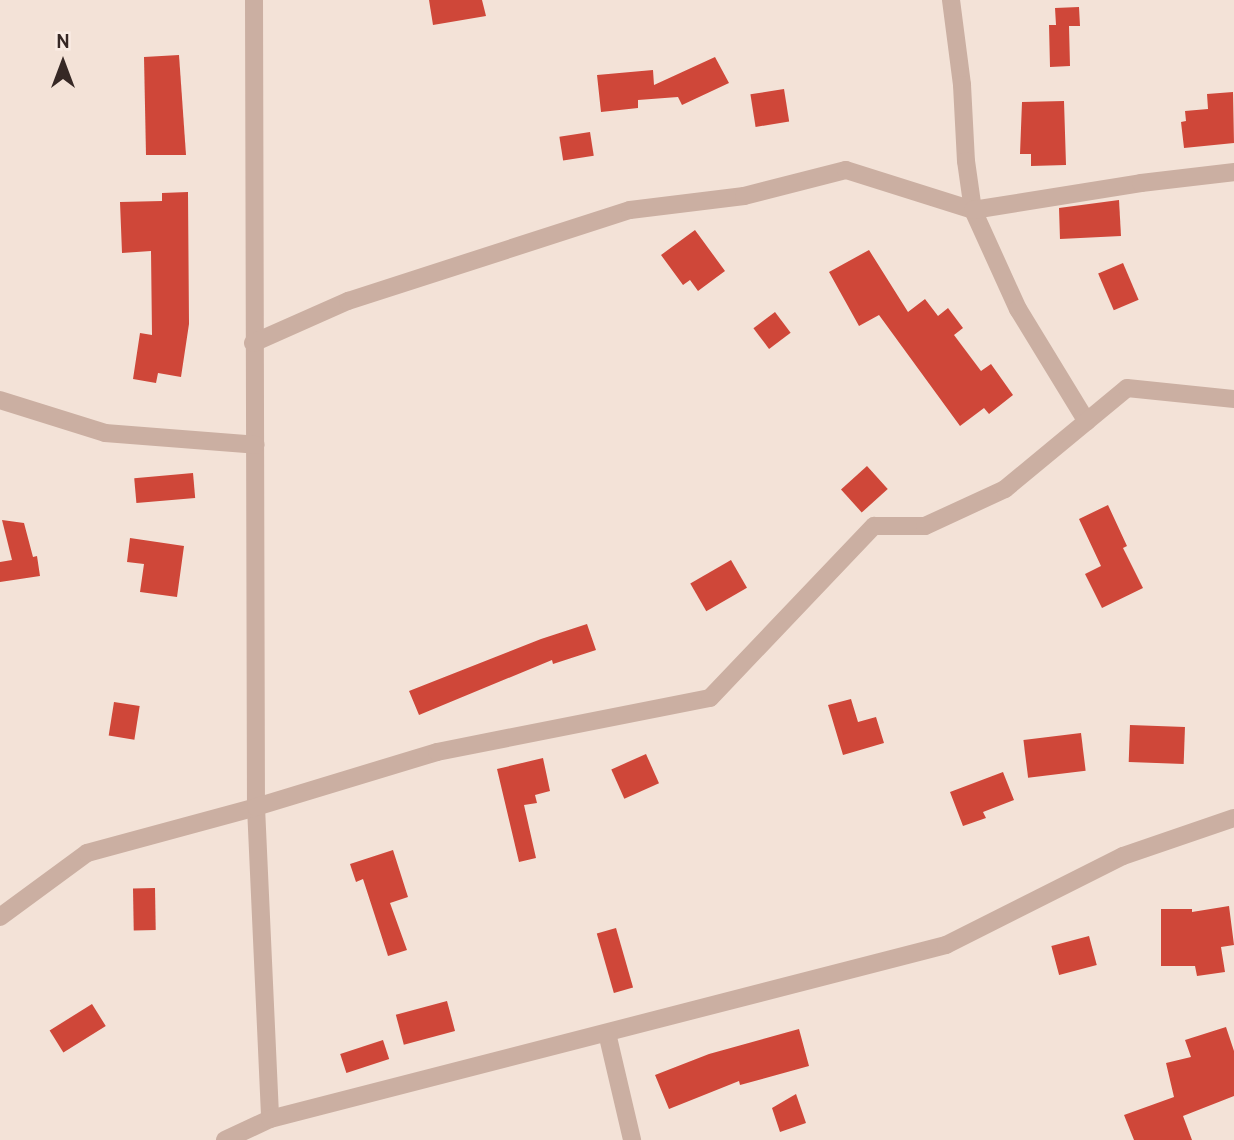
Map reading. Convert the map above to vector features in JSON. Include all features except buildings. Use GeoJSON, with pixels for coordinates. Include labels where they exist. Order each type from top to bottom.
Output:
{"type":"FeatureCollection","features":[{"type":"Feature","properties":{"kind":"street"},"geometry":{"type":"LineString","coordinates":[[254,0],[256,807],[270,1119]]}},
{"type":"Feature","properties":{"kind":"street"},"geometry":{"type":"LineString","coordinates":[[951,0],[962,85],[965,161],[973,210],[1018,309],[1087,422]]}},
{"type":"Feature","properties":{"kind":"street"},"geometry":{"type":"LineString","coordinates":[[253,343],[348,301],[630,210],[744,196],[846,170],[973,210],[1141,183],[1234,172]]}},
{"type":"Feature","properties":{"kind":"street"},"geometry":{"type":"LineString","coordinates":[[0,917],[87,853],[256,807],[437,752],[710,698],[874,526],[925,526],[1005,489],[1127,388],[1234,399]]}},
{"type":"Feature","properties":{"kind":"street"},"geometry":{"type":"LineString","coordinates":[[0,400],[105,433],[256,445]]}},
{"type":"Feature","properties":{"kind":"street"},"geometry":{"type":"LineString","coordinates":[[225,1140],[270,1119],[946,944],[1123,856],[1234,818]]}},
{"type":"Feature","properties":{"kind":"street"},"geometry":{"type":"LineString","coordinates":[[607,1033],[632,1140]]}}]}
